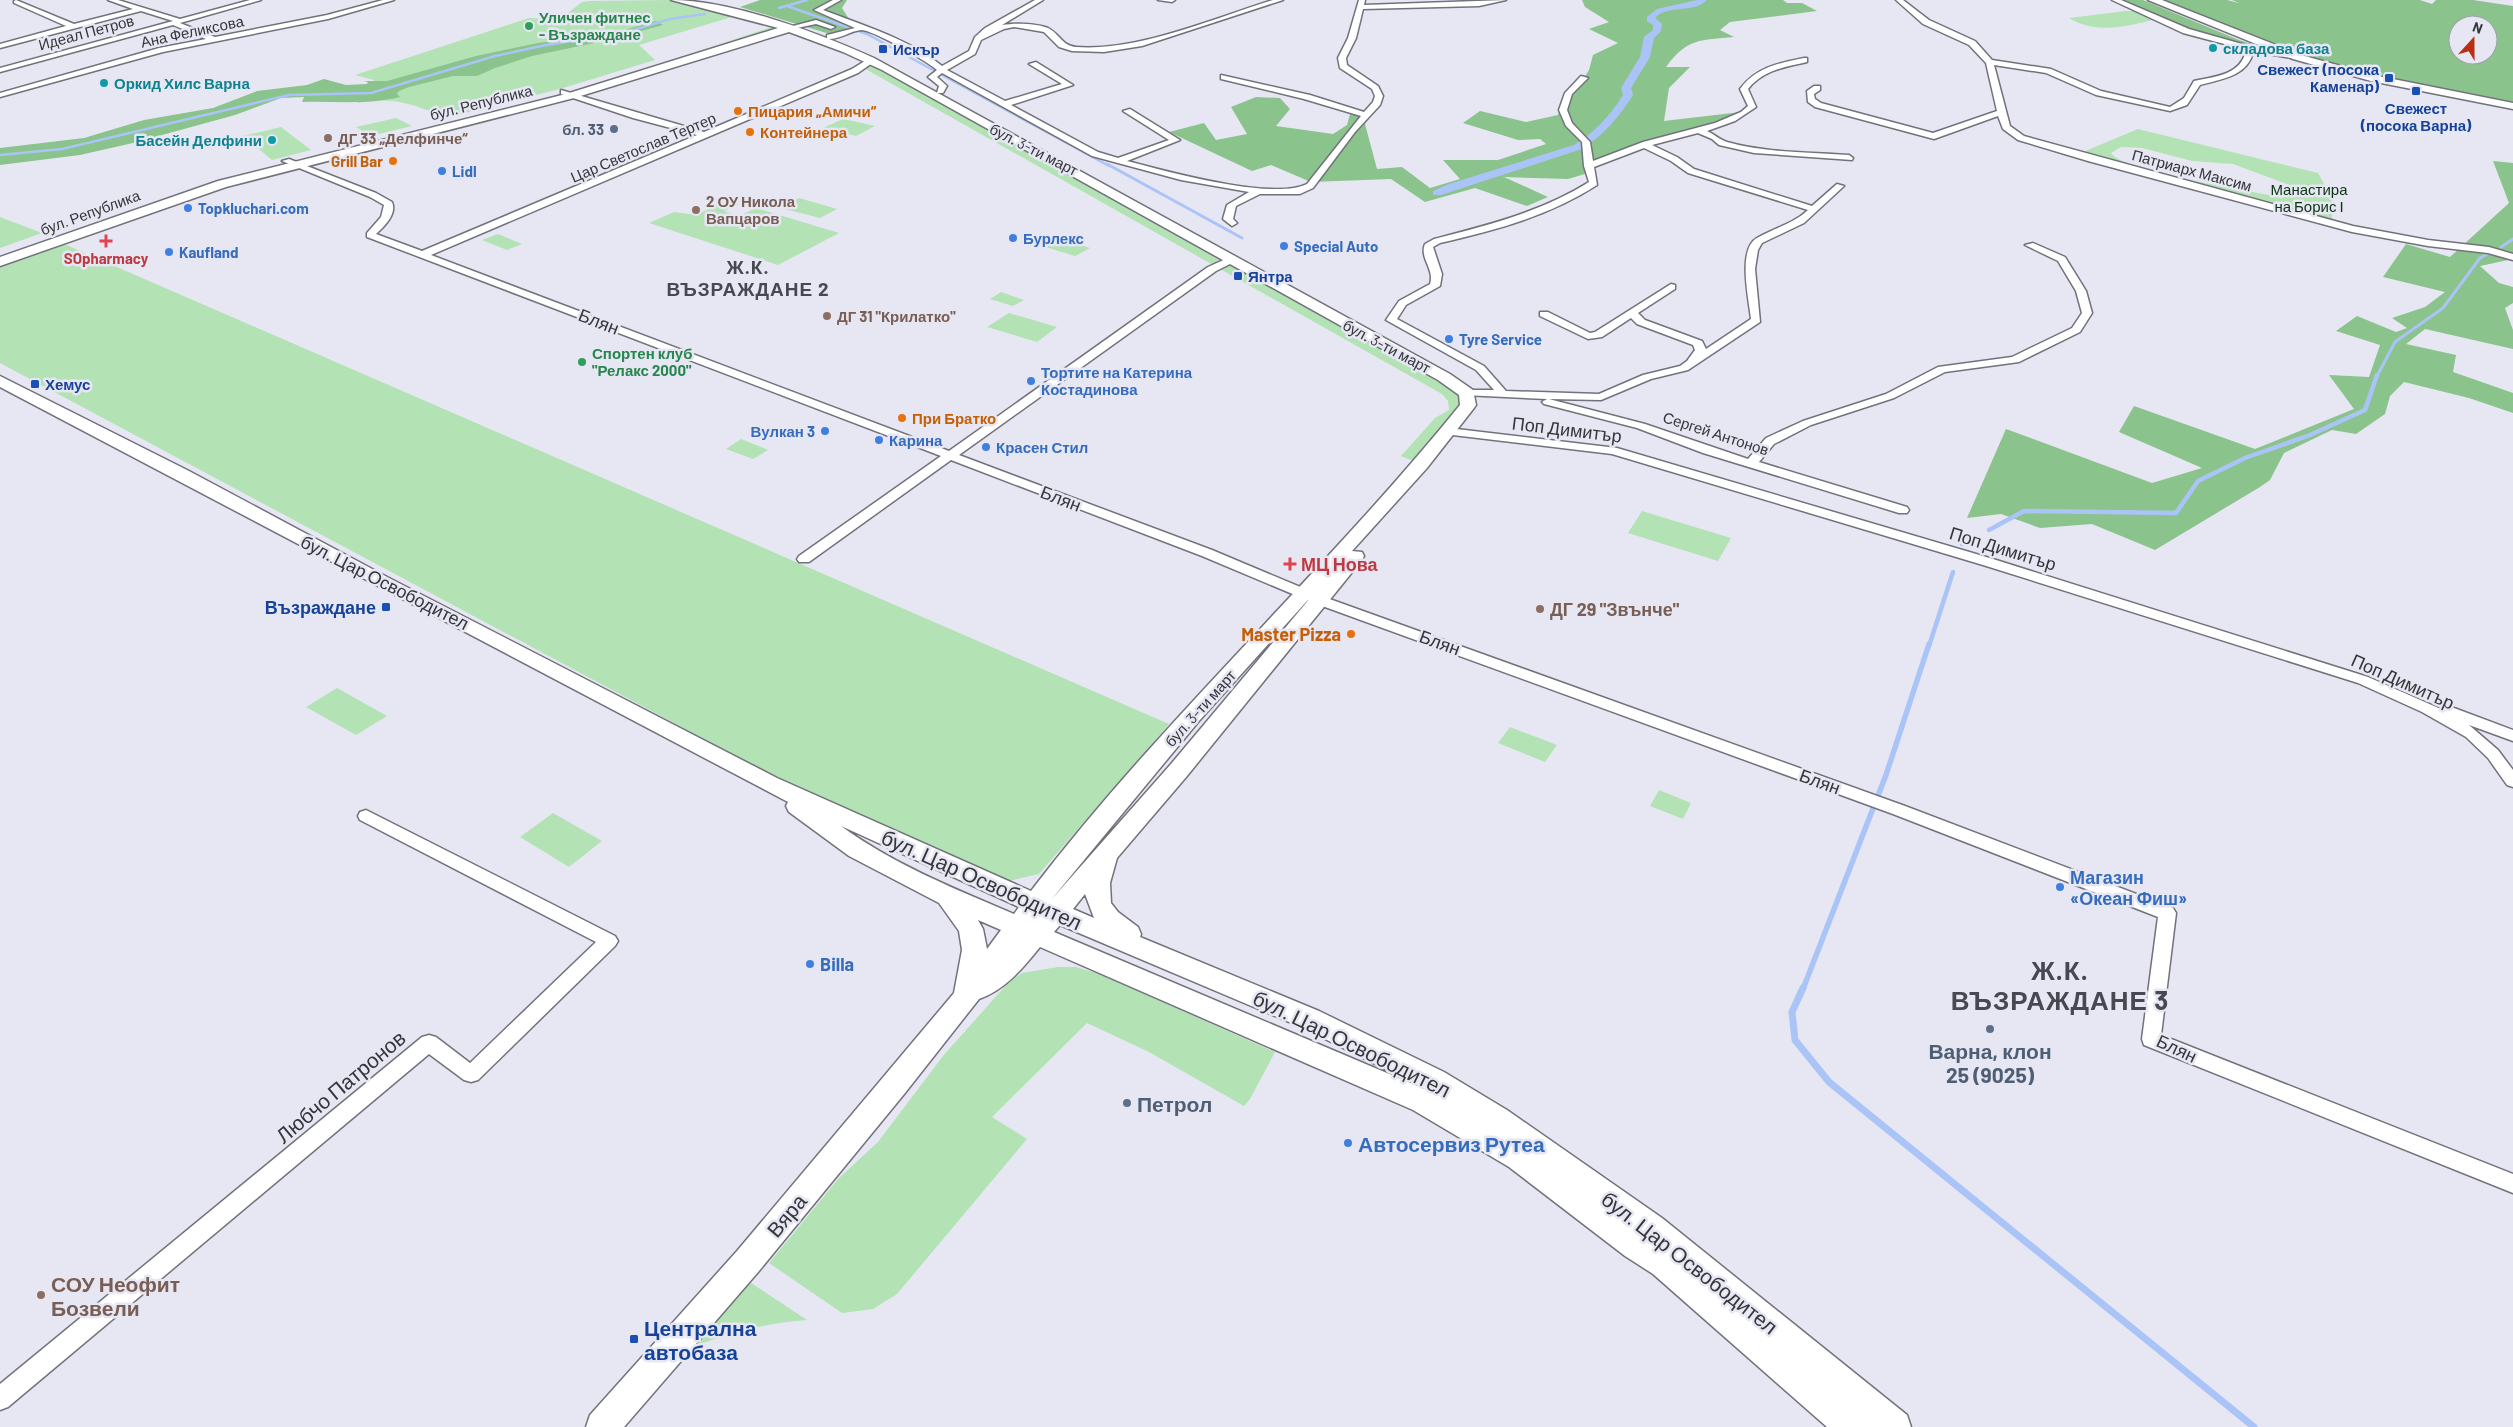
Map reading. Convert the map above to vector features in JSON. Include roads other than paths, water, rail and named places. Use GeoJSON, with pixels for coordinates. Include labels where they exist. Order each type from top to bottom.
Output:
{"type":"FeatureCollection","features":[{"type":"Feature","properties":{"kind":"street"},"geometry":{"type":"LineString","coordinates":[[111,0],[176,22],[213,39]]}},
{"type":"Feature","properties":{"kind":"street","name":"Идеал Петров"},"geometry":{"type":"LineString","coordinates":[[0,70],[258,0]]}},
{"type":"Feature","properties":{"kind":"street","name":"Ана Феликсова"},"geometry":{"type":"LineString","coordinates":[[0,95],[162,50],[323,19],[391,0]]}},
{"type":"Feature","properties":{"kind":"street","name":"бул. 3-ти март"},"geometry":{"type":"LineString","coordinates":[[676,0],[788,26],[871,61],[937,99],[1112,190],[1231,260],[1482,398],[1480,407],[1311,596],[1191,716],[1045,908]]}},
{"type":"Feature","properties":{"kind":"street","name":"бул. 3-ти март"},"geometry":{"type":"LineString","coordinates":[[698,0],[830,37],[871,54],[1136,194],[1466,378],[1473,392]]}},
{"type":"Feature","properties":{"kind":"street"},"geometry":{"type":"LineString","coordinates":[[838,0],[817,10],[854,30],[931,60],[940,71],[1095,154],[1182,177],[1258,191],[1283,192],[1300,191],[1310,186],[1318,172],[1377,103],[1379,96],[1375,88],[1343,66],[1342,58],[1352,38],[1361,4],[1480,4],[1503,0]]}},
{"type":"Feature","properties":{"kind":"street"},"geometry":{"type":"LineString","coordinates":[[940,91],[943,86],[932,77],[972,52],[978,39],[1011,15],[1040,0]]}},
{"type":"Feature","properties":{"kind":"street"},"geometry":{"type":"LineString","coordinates":[[1161,0],[1172,0]]}},
{"type":"Feature","properties":{"kind":"street"},"geometry":{"type":"LineString","coordinates":[[978,39],[1002,27],[1014,26],[1046,30],[1062,45],[1072,49],[1104,50],[1139,44],[1280,0]]}},
{"type":"Feature","properties":{"kind":"street"},"geometry":{"type":"LineString","coordinates":[[1817,88],[1810,93],[1811,100],[1818,106],[1934,136],[1992,114],[2001,113],[1990,62],[1972,43],[1926,22],[1899,0]]}},
{"type":"Feature","properties":{"kind":"street"},"geometry":{"type":"LineString","coordinates":[[2115,0],[2186,31],[2279,55],[2297,57]]}},
{"type":"Feature","properties":{"kind":"street"},"geometry":{"type":"LineString","coordinates":[[2153,0],[2297,57],[2371,78],[2513,106]]}},
{"type":"Feature","properties":{"kind":"street"},"geometry":{"type":"LineString","coordinates":[[16,2],[37,13],[91,33]]}},
{"type":"Feature","properties":{"kind":"street"},"geometry":{"type":"LineString","coordinates":[[0,46],[141,9]]}},
{"type":"Feature","properties":{"kind":"street"},"geometry":{"type":"LineString","coordinates":[[788,26],[816,22],[854,30]]}},
{"type":"Feature","properties":{"kind":"street","name":"бул. Република"},"geometry":{"type":"LineString","coordinates":[[0,254],[191,187],[567,94],[788,26]]}},
{"type":"Feature","properties":{"kind":"street"},"geometry":{"type":"LineString","coordinates":[[830,37],[854,30]]}},
{"type":"Feature","properties":{"kind":"street"},"geometry":{"type":"LineString","coordinates":[[100,36],[108,40]]}},
{"type":"Feature","properties":{"kind":"street"},"geometry":{"type":"LineString","coordinates":[[1990,62],[2048,71],[2100,93],[2170,109],[2180,108],[2186,104],[2197,83],[2236,74],[2248,58],[2249,53],[2234,44]]}},
{"type":"Feature","properties":{"kind":"street"},"geometry":{"type":"LineString","coordinates":[[0,46],[9,50]]}},
{"type":"Feature","properties":{"kind":"street"},"geometry":{"type":"LineString","coordinates":[[18,53],[37,60]]}},
{"type":"Feature","properties":{"kind":"street"},"geometry":{"type":"LineString","coordinates":[[1588,166],[1644,145],[1746,114],[1752,107],[1744,89],[1749,81],[1773,67],[1804,60]]}},
{"type":"Feature","properties":{"kind":"street","name":"Цар Светослав Тертер"},"geometry":{"type":"LineString","coordinates":[[424,254],[855,71],[871,61]]}},
{"type":"Feature","properties":{"kind":"street"},"geometry":{"type":"LineString","coordinates":[[1004,104],[1069,85],[1033,64]]}},
{"type":"Feature","properties":{"kind":"street","name":"Идеал Петров"},"geometry":{"type":"LineString","coordinates":[[0,70],[38,85]]}},
{"type":"Feature","properties":{"kind":"street"},"geometry":{"type":"LineString","coordinates":[[1224,77],[1307,97],[1366,115]]}},
{"type":"Feature","properties":{"kind":"street"},"geometry":{"type":"LineString","coordinates":[[1502,394],[1480,368],[1391,320],[1398,306],[1436,286],[1438,271],[1427,252],[1428,246],[1437,241],[1499,226],[1579,194],[1594,183],[1588,166],[1585,142],[1569,124],[1564,113],[1563,100],[1570,90],[1584,78]]}},
{"type":"Feature","properties":{"kind":"street"},"geometry":{"type":"LineString","coordinates":[[567,94],[706,135]]}},
{"type":"Feature","properties":{"kind":"street"},"geometry":{"type":"LineString","coordinates":[[1118,161],[1176,140],[1127,111]]}},
{"type":"Feature","properties":{"kind":"street","name":"Патриарх Максим"},"geometry":{"type":"LineString","coordinates":[[2001,113],[2006,127],[2022,138],[2091,159],[2352,229],[2511,256]]}},
{"type":"Feature","properties":{"kind":"street"},"geometry":{"type":"LineString","coordinates":[[1696,130],[1722,143],[1754,150],[1850,158]]}},
{"type":"Feature","properties":{"kind":"street"},"geometry":{"type":"LineString","coordinates":[[1644,145],[1674,159],[1691,171],[1813,209]]}},
{"type":"Feature","properties":{"kind":"street","name":"бул. Република"},"geometry":{"type":"LineString","coordinates":[[0,262],[187,195],[290,163]]}},
{"type":"Feature","properties":{"kind":"street","name":"Блян"},"geometry":{"type":"LineString","coordinates":[[290,163],[381,198],[388,204],[390,210],[370,235],[1207,553],[1311,596],[1889,806],[2167,914],[2151,1039],[2513,1184]]}},
{"type":"Feature","properties":{"kind":"street"},"geometry":{"type":"LineString","coordinates":[[1473,392],[1602,397],[1647,377],[1676,371],[1717,348],[1756,320],[1750,269],[1753,250],[1758,241],[1810,215],[1813,209],[1840,186]]}},
{"type":"Feature","properties":{"kind":"street"},"geometry":{"type":"LineString","coordinates":[[1232,224],[1228,219],[1232,205],[1258,191]]}},
{"type":"Feature","properties":{"kind":"street"},"geometry":{"type":"LineString","coordinates":[[1752,462],[1770,441],[1807,423],[1890,396],[1942,369],[2015,360],[2076,330],[2087,313],[2081,291],[2062,259],[2030,246]]}},
{"type":"Feature","properties":{"kind":"street"},"geometry":{"type":"LineString","coordinates":[[804,559],[951,456],[1212,268],[1231,260]]}},
{"type":"Feature","properties":{"kind":"street"},"geometry":{"type":"LineString","coordinates":[[1544,314],[1588,336],[1598,335],[1633,314],[1671,287]]}},
{"type":"Feature","properties":{"kind":"street"},"geometry":{"type":"LineString","coordinates":[[1633,314],[1641,322],[1698,343],[1701,350],[1694,355],[1692,361]]}},
{"type":"Feature","properties":{"kind":"street","name":"бул. Цар Освободител"},"geometry":{"type":"LineString","coordinates":[[0,381],[184,475],[382,582],[494,638],[769,784],[1045,908],[1310,1019],[1434,1080],[1497,1119],[1652,1228],[1895,1427]]}},
{"type":"Feature","properties":{"kind":"street","name":"Сергей Антонов"},"geometry":{"type":"LineString","coordinates":[[1517,395],[1641,426],[1708,450],[1903,510]]}},
{"type":"Feature","properties":{"kind":"street","name":"Поп Димитър"},"geometry":{"type":"LineString","coordinates":[[1455,433],[1613,451],[1988,562],[2363,680],[2427,708],[2471,733],[2493,754],[2513,781]]}},
{"type":"Feature","properties":{"kind":"street","name":"бул. 3-ти март"},"geometry":{"type":"LineString","coordinates":[[1045,908],[1113,843],[1185,763],[1311,596]]}},
{"type":"Feature","properties":{"kind":"street"},"geometry":{"type":"LineString","coordinates":[[2363,680],[2513,736]]}},
{"type":"Feature","properties":{"kind":"street","name":"бул. Цар Освободител"},"geometry":{"type":"LineString","coordinates":[[769,784],[857,850],[948,896],[1375,1079],[1461,1121],[1519,1158],[1636,1246],[1664,1264],[1852,1427]]}},
{"type":"Feature","properties":{"kind":"street","name":"Любчо Патронов"},"geometry":{"type":"LineString","coordinates":[[0,1399],[430,1044],[471,1074],[609,941],[366,816]]}},
{"type":"Feature","properties":{"kind":"street"},"geometry":{"type":"LineString","coordinates":[[1113,843],[1098,877],[1096,890],[1101,910],[1110,921],[1123,931],[1181,964]]}},
{"type":"Feature","properties":{"kind":"street"},"geometry":{"type":"LineString","coordinates":[[948,896],[971,929],[974,950],[964,999]]}},
{"type":"Feature","properties":{"kind":"street","name":"Вяра"},"geometry":{"type":"LineString","coordinates":[[602,1427],[748,1261],[964,999],[1008,968],[1027,931],[1045,908]]}},
{"type":"Feature","properties":{"kind":"waterway"},"geometry":{"type":"LineString","coordinates":[[779,8],[807,0]]}},
{"type":"Feature","properties":{"kind":"waterway"},"geometry":{"type":"LineString","coordinates":[[1437,193],[1453,186],[1578,147],[1586,142],[1607,124],[1628,95],[1626,88],[1645,57],[1648,50],[1649,37],[1657,31],[1658,24],[1650,19],[1660,11],[1690,6],[1703,0]]}},
{"type":"Feature","properties":{"kind":"waterway"},"geometry":{"type":"LineString","coordinates":[[787,6],[867,34],[1109,166]]}},
{"type":"Feature","properties":{"kind":"waterway"},"geometry":{"type":"LineString","coordinates":[[0,155],[62,149],[289,95],[371,93],[495,56],[546,45],[623,33],[670,19],[705,14]]}},
{"type":"Feature","properties":{"kind":"waterway"},"geometry":{"type":"LineString","coordinates":[[1107,164],[1242,238]]}},
{"type":"Feature","properties":{"kind":"waterway"},"geometry":{"type":"LineString","coordinates":[[2501,247],[2513,239]]}},
{"type":"Feature","properties":{"kind":"waterway"},"geometry":{"type":"LineString","coordinates":[[2377,376],[2395,342],[2443,308],[2480,258],[2489,253]]}},
{"type":"Feature","properties":{"kind":"waterway"},"geometry":{"type":"LineString","coordinates":[[1989,530],[2024,511],[2176,513],[2198,481],[2245,458],[2310,435],[2365,410],[2377,375]]}},
{"type":"Feature","properties":{"kind":"waterway"},"geometry":{"type":"LineString","coordinates":[[1962,544],[1974,538]]}},
{"type":"Feature","properties":{"kind":"waterway"},"geometry":{"type":"LineString","coordinates":[[1929,646],[1953,572]]}},
{"type":"Feature","properties":{"kind":"waterway"},"geometry":{"type":"LineString","coordinates":[[1803,989],[1886,775],[1929,644]]}},
{"type":"Feature","properties":{"kind":"waterway"},"geometry":{"type":"LineString","coordinates":[[1803,988],[1792,1012],[1795,1040],[1829,1082],[2254,1427]]}},
{"type":"Feature","properties":{"kind":"place","name":"Уличен фитнес - Възраждане"},"geometry":{"type":"Point","coordinates":[529,26]}},
{"type":"Feature","properties":{"kind":"place","name":"складова база"},"geometry":{"type":"Point","coordinates":[2213,48]}},
{"type":"Feature","properties":{"kind":"place","name":"Искър"},"geometry":{"type":"Point","coordinates":[883,49]}},
{"type":"Feature","properties":{"kind":"place","name":"Свежест (посока Каменар)"},"geometry":{"type":"Point","coordinates":[2389,78]}},
{"type":"Feature","properties":{"kind":"place","name":"Оркид Хилс Варна"},"geometry":{"type":"Point","coordinates":[104,83]}},
{"type":"Feature","properties":{"kind":"place","name":"Свежест (посока Варна)"},"geometry":{"type":"Point","coordinates":[2416,91]}},
{"type":"Feature","properties":{"kind":"place","name":"Пицария „Амичи“"},"geometry":{"type":"Point","coordinates":[738,111]}},
{"type":"Feature","properties":{"kind":"place","name":"бл. 33"},"geometry":{"type":"Point","coordinates":[614,129]}},
{"type":"Feature","properties":{"kind":"place","name":"Контейнера"},"geometry":{"type":"Point","coordinates":[750,132]}},
{"type":"Feature","properties":{"kind":"place","name":"ДГ 33 „Делфинче“"},"geometry":{"type":"Point","coordinates":[328,138]}},
{"type":"Feature","properties":{"kind":"place","name":"Басейн Делфини"},"geometry":{"type":"Point","coordinates":[272,140]}},
{"type":"Feature","properties":{"kind":"place","name":"Grill Bar"},"geometry":{"type":"Point","coordinates":[393,161]}},
{"type":"Feature","properties":{"kind":"place","name":"Lidl"},"geometry":{"type":"Point","coordinates":[442,171]}},
{"type":"Feature","properties":{"kind":"place","name":"Topkluchari.com"},"geometry":{"type":"Point","coordinates":[188,208]}},
{"type":"Feature","properties":{"kind":"place","name":"2 ОУ Никола Вапцаров"},"geometry":{"type":"Point","coordinates":[696,210]}},
{"type":"Feature","properties":{"kind":"place","name":"Бурлекс"},"geometry":{"type":"Point","coordinates":[1013,238]}},
{"type":"Feature","properties":{"kind":"place","name":"SOpharmacy"},"geometry":{"type":"Point","coordinates":[106,241]}},
{"type":"Feature","properties":{"kind":"place","name":"Special Auto"},"geometry":{"type":"Point","coordinates":[1284,246]}},
{"type":"Feature","properties":{"kind":"place","name":"Kaufland"},"geometry":{"type":"Point","coordinates":[169,252]}},
{"type":"Feature","properties":{"kind":"place","name":"Янтра"},"geometry":{"type":"Point","coordinates":[1238,276]}},
{"type":"Feature","properties":{"kind":"place","name":"ДГ 31 \"Крилатко\""},"geometry":{"type":"Point","coordinates":[827,316]}},
{"type":"Feature","properties":{"kind":"place","name":"Tyre Service"},"geometry":{"type":"Point","coordinates":[1449,339]}},
{"type":"Feature","properties":{"kind":"place","name":"Спортен клуб \"Релакс 2000\""},"geometry":{"type":"Point","coordinates":[582,362]}},
{"type":"Feature","properties":{"kind":"place","name":"Тортите на Катерина Костадинова"},"geometry":{"type":"Point","coordinates":[1031,381]}},
{"type":"Feature","properties":{"kind":"place","name":"Хемус"},"geometry":{"type":"Point","coordinates":[35,384]}},
{"type":"Feature","properties":{"kind":"place","name":"При Братко"},"geometry":{"type":"Point","coordinates":[902,418]}},
{"type":"Feature","properties":{"kind":"place","name":"Вулкан 3"},"geometry":{"type":"Point","coordinates":[825,431]}},
{"type":"Feature","properties":{"kind":"place","name":"Карина"},"geometry":{"type":"Point","coordinates":[879,440]}},
{"type":"Feature","properties":{"kind":"place","name":"Красен Стил"},"geometry":{"type":"Point","coordinates":[986,447]}},
{"type":"Feature","properties":{"kind":"place","name":"МЦ Нова"},"geometry":{"type":"Point","coordinates":[1290,564]}},
{"type":"Feature","properties":{"kind":"place","name":"Възраждане"},"geometry":{"type":"Point","coordinates":[386,607]}},
{"type":"Feature","properties":{"kind":"place","name":"ДГ 29 \"Звънче\""},"geometry":{"type":"Point","coordinates":[1540,609]}},
{"type":"Feature","properties":{"kind":"place","name":"Master Pizza"},"geometry":{"type":"Point","coordinates":[1351,634]}},
{"type":"Feature","properties":{"kind":"place","name":"Магазин «Океан Фиш»"},"geometry":{"type":"Point","coordinates":[2060,887]}},
{"type":"Feature","properties":{"kind":"place","name":"Billa"},"geometry":{"type":"Point","coordinates":[810,964]}},
{"type":"Feature","properties":{"kind":"place","name":"Варна, клон 25 (9025)"},"geometry":{"type":"Point","coordinates":[1990,1029]}},
{"type":"Feature","properties":{"kind":"place","name":"Петрол"},"geometry":{"type":"Point","coordinates":[1127,1103]}},
{"type":"Feature","properties":{"kind":"place","name":"Автосервиз Рутеа"},"geometry":{"type":"Point","coordinates":[1348,1143]}},
{"type":"Feature","properties":{"kind":"place","name":"СОУ Неофит Бозвели"},"geometry":{"type":"Point","coordinates":[41,1295]}},
{"type":"Feature","properties":{"kind":"place","name":"Централна автобаза"},"geometry":{"type":"Point","coordinates":[634,1339]}},
{"type":"Feature","properties":{"kind":"district","name":"Ж.К. ВЪЗРАЖДАНЕ 2"},"geometry":{"type":"Point","coordinates":[748,277]}},
{"type":"Feature","properties":{"kind":"district","name":"Ж.К. ВЪЗРАЖДАНЕ 3"},"geometry":{"type":"Point","coordinates":[2060,984]}},
{"type":"Feature","properties":{"kind":"park label","name":"Манастира на Борис І"},"geometry":{"type":"Point","coordinates":[2309,198]}}]}
